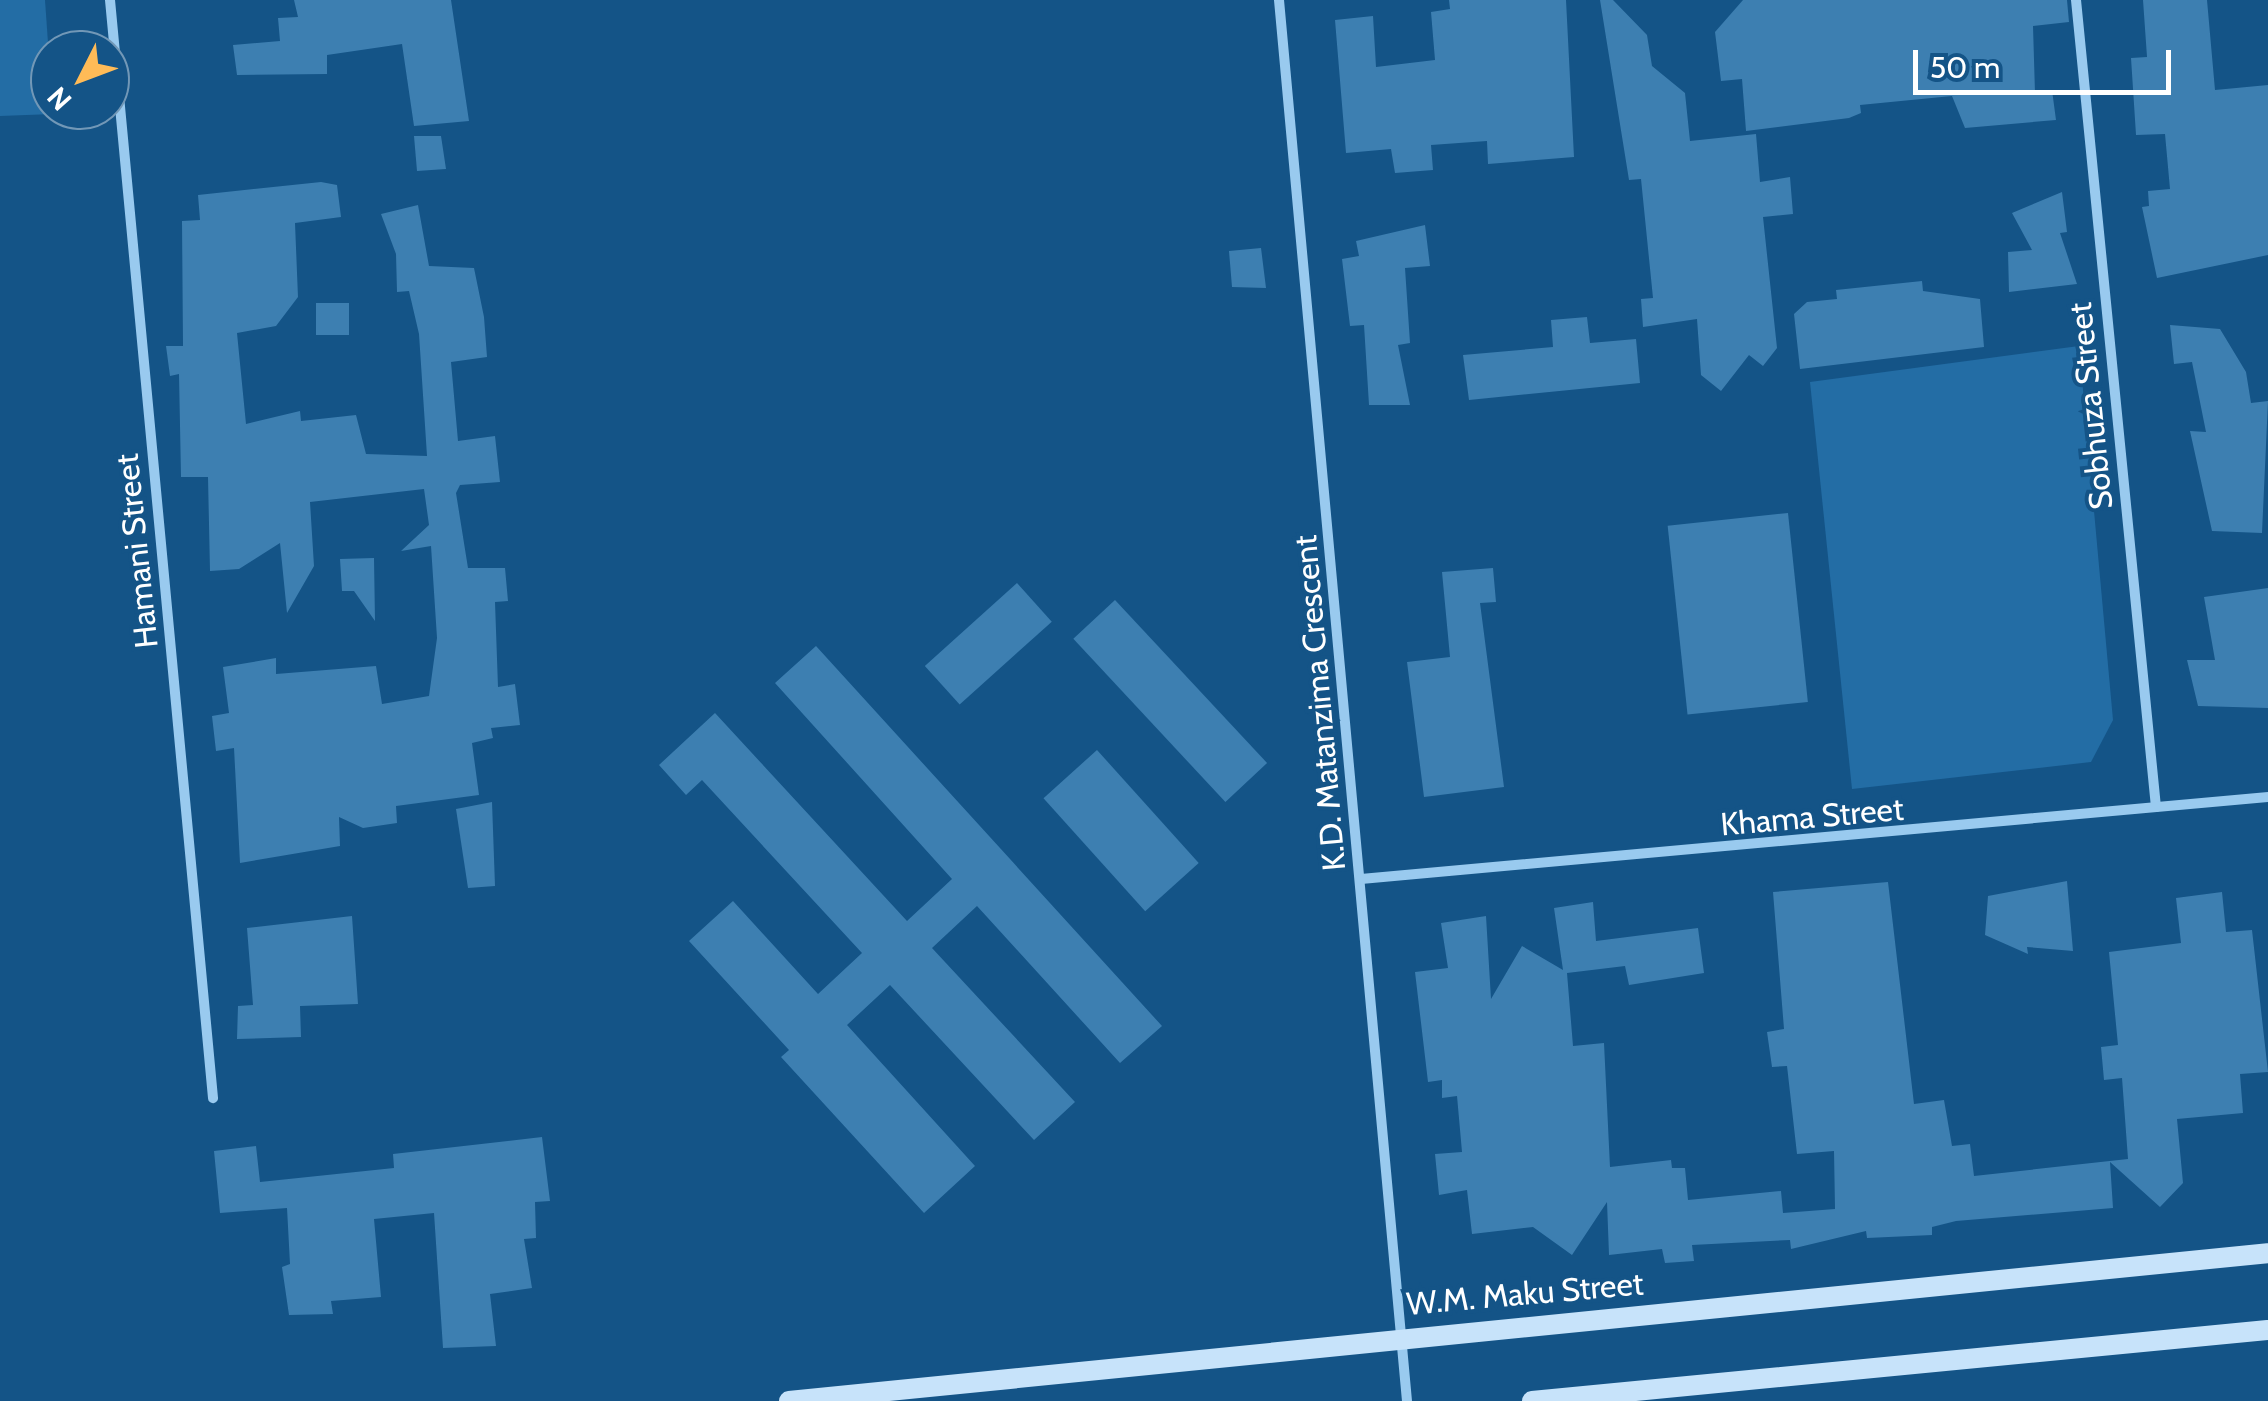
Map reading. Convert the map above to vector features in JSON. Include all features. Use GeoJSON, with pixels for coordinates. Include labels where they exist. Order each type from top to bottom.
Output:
{"type":"FeatureCollection","features":[{"type":"Feature","properties":{"kind":"street","name":"Hamani Street"},"geometry":{"type":"LineString","coordinates":[[110,0],[213,1098]]}},
{"type":"Feature","properties":{"kind":"street","name":"K.D. Matanzima Crescent"},"geometry":{"type":"LineString","coordinates":[[1279,0],[1407,1401]]}},
{"type":"Feature","properties":{"kind":"street","name":"Sobhuza Street"},"geometry":{"type":"LineString","coordinates":[[2076,0],[2156,807]]}},
{"type":"Feature","properties":{"kind":"street","name":"Khama Street"},"geometry":{"type":"LineString","coordinates":[[1361,879],[2268,798]]}},
{"type":"Feature","properties":{"kind":"street","name":"W.M. Maku Street"},"geometry":{"type":"LineString","coordinates":[[789,1401],[1402,1336],[2268,1253]]}},
{"type":"Feature","properties":{"kind":"street"},"geometry":{"type":"LineString","coordinates":[[1532,1401],[2268,1330]]}},
{"type":"Feature","properties":{"kind":"shaded area"},"geometry":{"type":"Polygon","coordinates":[[[0,0],[45,0],[47,30],[30,30],[30,115],[0,116],[0,0]]]}},
{"type":"Feature","properties":{"kind":"shaded area"},"geometry":{"type":"Polygon","coordinates":[[[2079,346],[2113,720],[2091,762],[1852,789],[1810,382],[2079,346]]]}},
{"type":"Feature","properties":{"kind":"building"},"geometry":{"type":"Polygon","coordinates":[[[294,0],[451,0],[469,121],[414,126],[402,44],[327,55],[327,74],[237,75],[233,45],[280,41],[278,18],[298,17],[294,0]]]}},
{"type":"Feature","properties":{"kind":"building"},"geometry":{"type":"Polygon","coordinates":[[[1449,0],[1566,0],[1574,157],[1488,164],[1487,141],[1431,145],[1433,170],[1395,173],[1391,149],[1346,153],[1335,20],[1373,16],[1376,67],[1435,60],[1431,12],[1450,9],[1449,0]]]}},
{"type":"Feature","properties":{"kind":"building"},"geometry":{"type":"Polygon","coordinates":[[[1600,0],[1613,0],[1647,35],[1652,66],[1685,93],[1690,141],[1756,134],[1760,182],[1790,177],[1793,214],[1763,217],[1777,348],[1763,366],[1749,355],[1721,391],[1701,375],[1697,319],[1643,327],[1641,299],[1653,298],[1641,179],[1629,180],[1600,0]]]}},
{"type":"Feature","properties":{"kind":"building"},"geometry":{"type":"Polygon","coordinates":[[[1743,0],[2067,0],[2069,22],[2033,26],[2035,93],[2052,90],[2056,120],[1965,128],[1952,96],[1860,105],[1861,113],[1849,118],[1746,131],[1742,79],[1721,81],[1715,32],[1743,0]]]}},
{"type":"Feature","properties":{"kind":"building"},"geometry":{"type":"Polygon","coordinates":[[[2143,0],[2207,0],[2215,90],[2268,85],[2268,255],[2157,278],[2142,207],[2149,206],[2148,191],[2170,189],[2165,134],[2136,135],[2131,58],[2147,57],[2143,0]]]}},
{"type":"Feature","properties":{"kind":"building"},"geometry":{"type":"Polygon","coordinates":[[[414,136],[441,136],[446,169],[417,171],[414,136]]]}},
{"type":"Feature","properties":{"kind":"building"},"geometry":{"type":"Polygon","coordinates":[[[321,182],[337,185],[341,217],[295,223],[298,297],[276,326],[237,333],[246,424],[300,411],[301,421],[356,415],[366,454],[427,456],[419,334],[409,291],[397,292],[396,254],[381,214],[418,205],[429,266],[474,268],[484,317],[487,357],[451,362],[458,441],[495,436],[500,482],[460,485],[456,493],[468,568],[505,568],[508,601],[495,602],[498,687],[515,684],[520,725],[491,728],[493,738],[472,743],[479,795],[396,806],[397,823],[363,828],[339,817],[340,846],[240,863],[234,748],[216,751],[212,716],[229,713],[223,667],[276,658],[276,674],[376,666],[382,704],[429,696],[437,638],[431,546],[401,551],[429,525],[424,489],[310,502],[314,566],[287,613],[280,543],[239,569],[210,571],[208,477],[181,477],[179,374],[170,376],[166,346],[183,346],[182,221],[200,220],[198,195],[321,182]]]}},
{"type":"Feature","properties":{"kind":"building"},"geometry":{"type":"Polygon","coordinates":[[[2062,192],[2067,232],[2060,233],[2077,284],[2009,292],[2008,252],[2032,250],[2012,213],[2062,192]]]}},
{"type":"Feature","properties":{"kind":"building"},"geometry":{"type":"Polygon","coordinates":[[[1425,225],[1430,266],[1405,268],[1410,343],[1398,345],[1410,405],[1369,405],[1364,325],[1350,326],[1342,259],[1359,256],[1356,241],[1425,225]]]}},
{"type":"Feature","properties":{"kind":"building"},"geometry":{"type":"Polygon","coordinates":[[[1261,248],[1266,288],[1232,287],[1229,251],[1261,248]]]}},
{"type":"Feature","properties":{"kind":"building"},"geometry":{"type":"Polygon","coordinates":[[[1922,281],[1923,291],[1980,299],[1984,347],[1800,369],[1794,314],[1807,302],[1837,299],[1836,290],[1922,281]]]}},
{"type":"Feature","properties":{"kind":"building"},"geometry":{"type":"Polygon","coordinates":[[[316,303],[349,303],[349,335],[316,335],[316,303]]]}},
{"type":"Feature","properties":{"kind":"building"},"geometry":{"type":"Polygon","coordinates":[[[1587,317],[1590,343],[1636,339],[1640,383],[1469,400],[1463,355],[1553,347],[1551,320],[1587,317]]]}},
{"type":"Feature","properties":{"kind":"building"},"geometry":{"type":"Polygon","coordinates":[[[2170,325],[2220,329],[2246,372],[2251,403],[2268,401],[2262,533],[2212,531],[2190,431],[2206,432],[2192,362],[2174,364],[2170,325]]]}},
{"type":"Feature","properties":{"kind":"building"},"geometry":{"type":"Polygon","coordinates":[[[1788,513],[1808,702],[1688,715],[1668,526],[1788,513]]]}},
{"type":"Feature","properties":{"kind":"building"},"geometry":{"type":"Polygon","coordinates":[[[374,558],[375,621],[354,591],[342,591],[340,559],[374,558]]]}},
{"type":"Feature","properties":{"kind":"building"},"geometry":{"type":"Polygon","coordinates":[[[1493,568],[1496,602],[1480,603],[1504,787],[1424,797],[1407,662],[1450,657],[1442,572],[1493,568]]]}},
{"type":"Feature","properties":{"kind":"building"},"geometry":{"type":"Polygon","coordinates":[[[1017,583],[1052,622],[960,705],[925,666],[1017,583]]]}},
{"type":"Feature","properties":{"kind":"building"},"geometry":{"type":"Polygon","coordinates":[[[2268,588],[2268,708],[2198,706],[2187,660],[2215,660],[2204,597],[2268,588]]]}},
{"type":"Feature","properties":{"kind":"building"},"geometry":{"type":"Polygon","coordinates":[[[1115,600],[1267,763],[1225,802],[1073,639],[1115,600]]]}},
{"type":"Feature","properties":{"kind":"building"},"geometry":{"type":"Polygon","coordinates":[[[816,646],[1162,1026],[1120,1063],[977,906],[932,948],[1075,1102],[1034,1140],[890,985],[847,1025],[975,1166],[924,1213],[781,1057],[789,1050],[689,941],[733,901],[818,994],[862,953],[702,780],[686,795],[659,765],[715,713],[907,921],[952,879],[775,683],[816,646]]]}},
{"type":"Feature","properties":{"kind":"building"},"geometry":{"type":"Polygon","coordinates":[[[1097,750],[1199,863],[1145,911],[1043,798],[1097,750]]]}},
{"type":"Feature","properties":{"kind":"building"},"geometry":{"type":"Polygon","coordinates":[[[492,802],[495,886],[468,888],[456,809],[492,802]]]}},
{"type":"Feature","properties":{"kind":"building"},"geometry":{"type":"Polygon","coordinates":[[[2067,881],[2073,951],[2027,947],[2028,954],[1985,935],[1988,896],[2067,881]]]}},
{"type":"Feature","properties":{"kind":"building"},"geometry":{"type":"Polygon","coordinates":[[[1888,882],[1914,1104],[1944,1100],[1952,1146],[1970,1144],[1974,1176],[2128,1159],[2122,1078],[2104,1080],[2101,1047],[2118,1045],[2109,952],[2181,943],[2176,898],[2222,892],[2226,932],[2252,930],[2268,1072],[2240,1074],[2243,1113],[2177,1119],[2183,1183],[2160,1207],[2110,1162],[2113,1208],[1956,1221],[1932,1227],[1932,1235],[1867,1238],[1866,1231],[1791,1249],[1790,1240],[1692,1245],[1694,1261],[1665,1263],[1662,1249],[1609,1255],[1607,1202],[1572,1255],[1533,1227],[1472,1234],[1467,1190],[1439,1195],[1435,1154],[1462,1152],[1457,1096],[1442,1098],[1442,1080],[1428,1082],[1415,972],[1448,968],[1441,923],[1486,916],[1491,999],[1522,946],[1563,970],[1554,908],[1593,902],[1596,941],[1698,928],[1704,973],[1629,985],[1625,966],[1567,973],[1573,1046],[1604,1043],[1610,1167],[1671,1160],[1672,1168],[1685,1168],[1688,1200],[1781,1191],[1783,1213],[1835,1209],[1834,1151],[1797,1154],[1787,1066],[1772,1067],[1767,1032],[1784,1029],[1773,892],[1888,882]]]}},
{"type":"Feature","properties":{"kind":"building"},"geometry":{"type":"Polygon","coordinates":[[[352,916],[358,1004],[300,1006],[301,1037],[237,1039],[238,1006],[253,1005],[247,928],[352,916]]]}},
{"type":"Feature","properties":{"kind":"building"},"geometry":{"type":"Polygon","coordinates":[[[542,1137],[550,1201],[535,1202],[536,1238],[524,1239],[532,1288],[490,1294],[496,1346],[443,1348],[434,1213],[374,1219],[381,1297],[331,1301],[333,1314],[289,1315],[282,1267],[290,1264],[287,1208],[220,1213],[214,1151],[256,1146],[260,1182],[394,1168],[393,1154],[542,1137]]]}}]}
